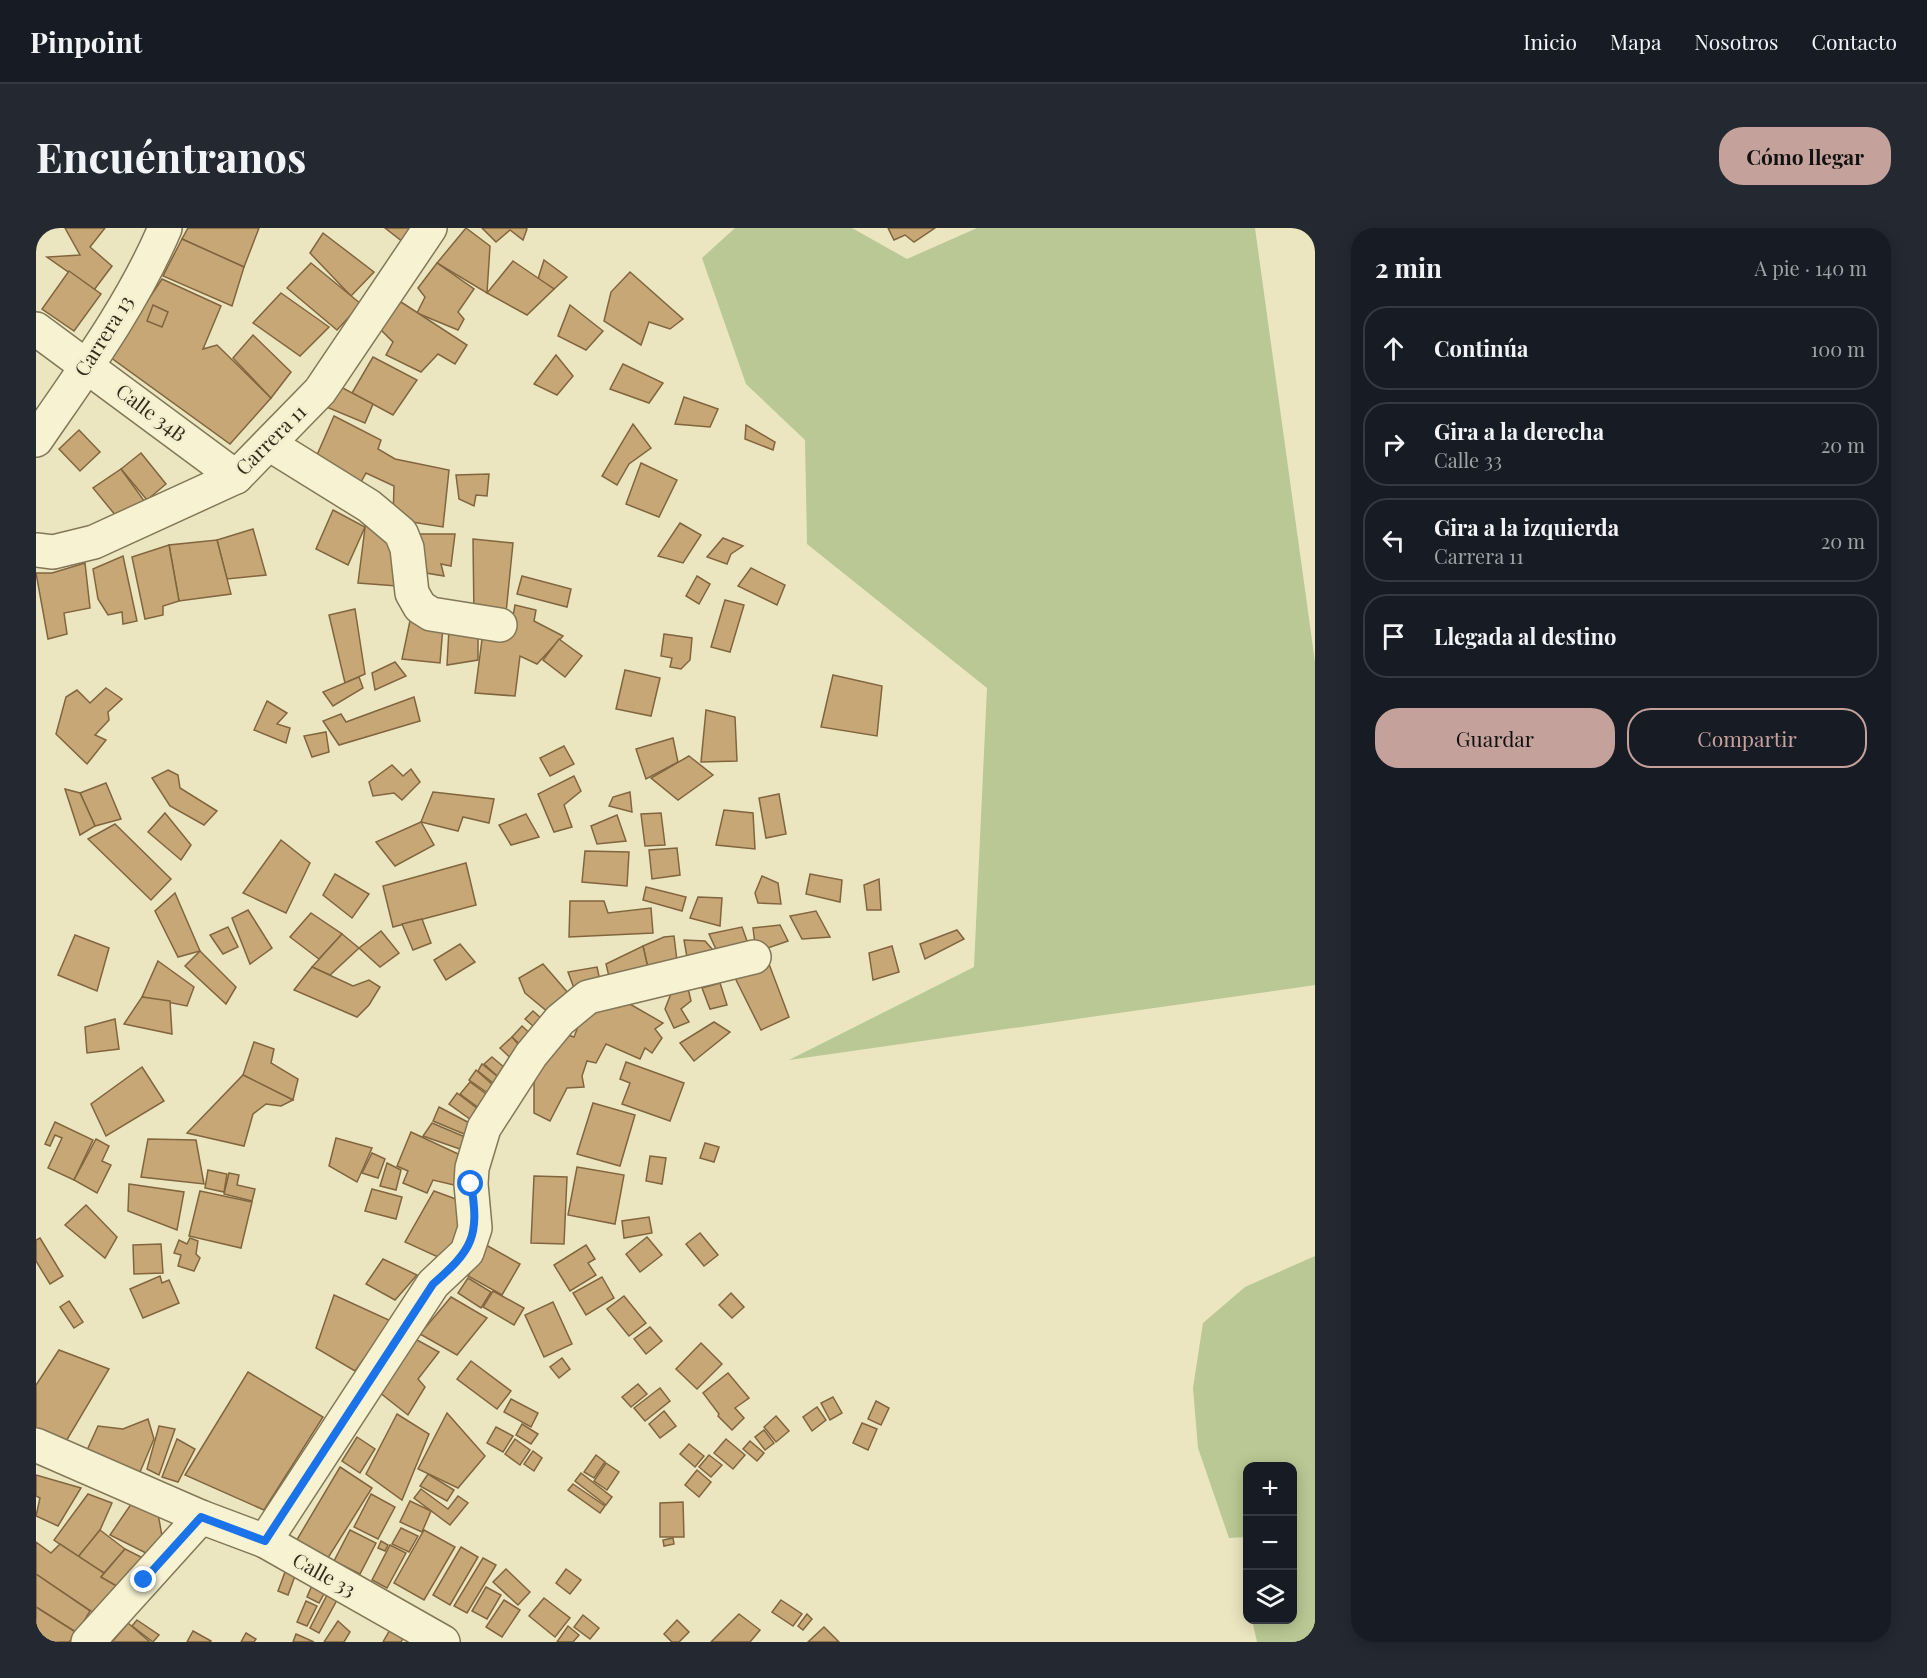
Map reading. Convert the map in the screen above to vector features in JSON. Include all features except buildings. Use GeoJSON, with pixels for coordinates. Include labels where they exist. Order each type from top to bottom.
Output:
{"type":"FeatureCollection","features":[{"type":"Feature","properties":{"kind":"street","name":"Carrera 13"},"geometry":{"type":"LineString","coordinates":[[36,440],[88,365],[154,254],[165,228]]}},
{"type":"Feature","properties":{"kind":"street","name":"Carrera 11"},"geometry":{"type":"LineString","coordinates":[[36,550],[53,552],[94,542],[236,477],[320,391],[430,228]]}},
{"type":"Feature","properties":{"kind":"street","name":"Calle 34B"},"geometry":{"type":"LineString","coordinates":[[36,329],[88,365],[236,477]]}},
{"type":"Feature","properties":{"kind":"street"},"geometry":{"type":"LineString","coordinates":[[269,444],[369,506],[401,532],[406,548],[412,593],[420,607],[431,614],[500,625]]}},
{"type":"Feature","properties":{"kind":"street"},"geometry":{"type":"LineString","coordinates":[[265,1541],[433,1284],[467,1252],[475,1228],[472,1168],[484,1128],[531,1055],[552,1029],[588,997],[754,957]]}},
{"type":"Feature","properties":{"kind":"street","name":"Calle 33"},"geometry":{"type":"LineString","coordinates":[[36,1445],[201,1517],[265,1541],[443,1642]]}},
{"type":"Feature","properties":{"kind":"street"},"geometry":{"type":"LineString","coordinates":[[88,1642],[201,1517]]}},
{"type":"Feature","properties":{"kind":"green space"},"geometry":{"type":"Polygon","coordinates":[[[735,228],[852,228],[907,259],[977,228],[1255,228],[1315,662],[1315,985],[789,1060],[974,967],[987,688],[807,544],[805,440],[746,384],[702,258],[735,228]]]}},
{"type":"Feature","properties":{"kind":"green space"},"geometry":{"type":"Polygon","coordinates":[[[1315,1256],[1315,1642],[1257,1642],[1253,1624],[1297,1624],[1297,1462],[1243,1462],[1243,1537],[1229,1538],[1198,1448],[1193,1388],[1203,1323],[1245,1287],[1315,1256]]]}},
{"type":"Feature","properties":{"kind":"route"},"geometry":{"type":"LineString","coordinates":[[144,1580],[201,1517],[265,1541],[433,1284],[467,1252],[475,1228],[475,1206],[471,1184]]}}]}
